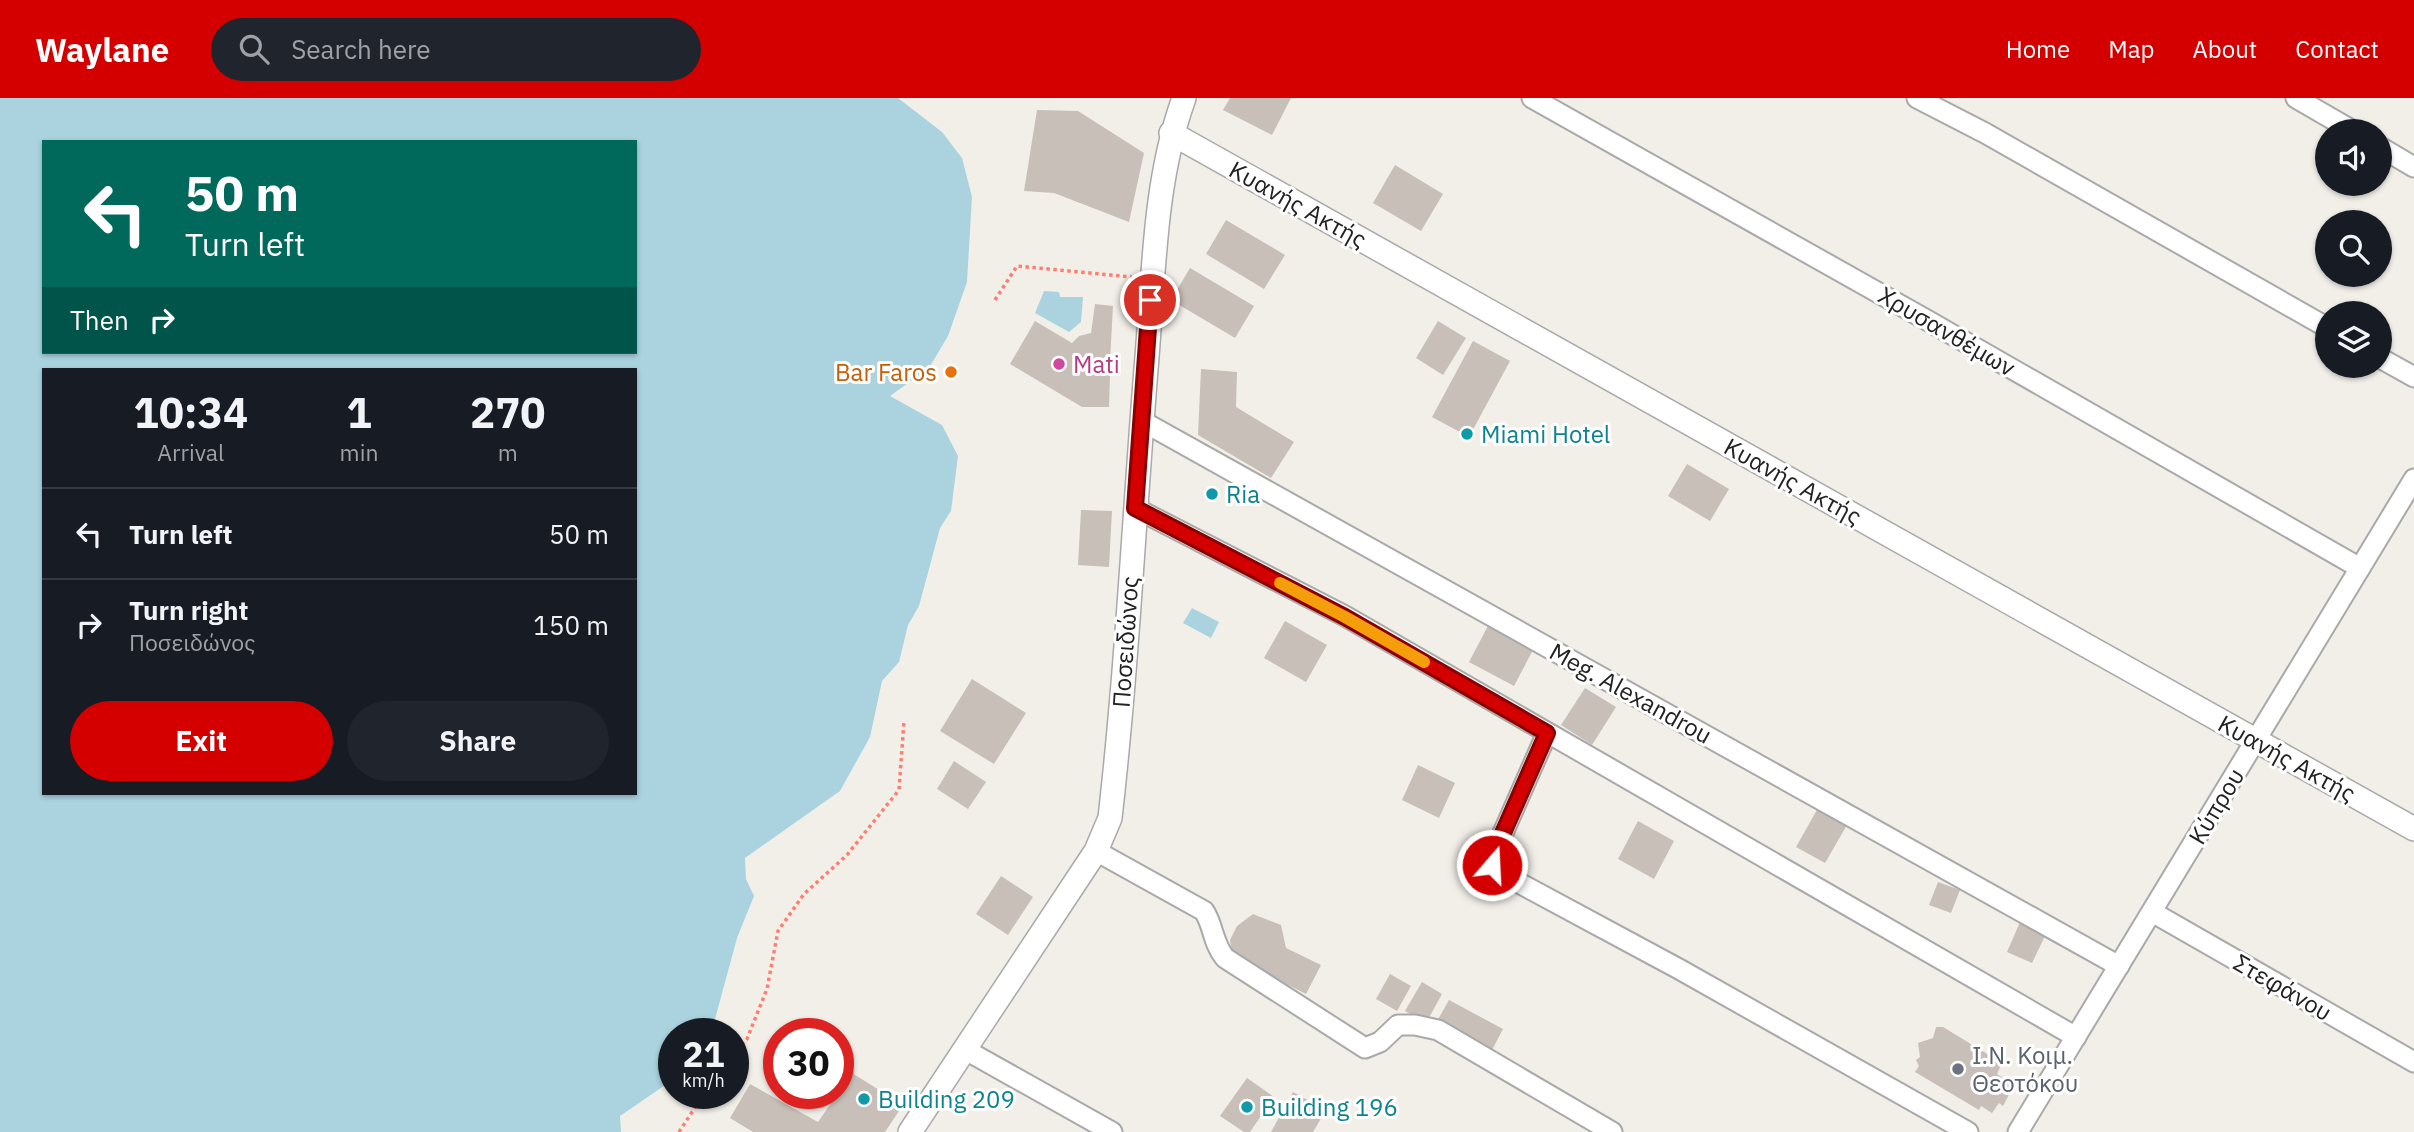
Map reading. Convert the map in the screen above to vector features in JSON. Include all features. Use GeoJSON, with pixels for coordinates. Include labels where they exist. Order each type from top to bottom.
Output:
{"type":"FeatureCollection","features":[{"type":"Feature","properties":{"kind":"street","name":"Ποσειδώνος"},"geometry":{"type":"LineString","coordinates":[[911,1132],[1096,851],[1110,818],[1152,279],[1171,133],[1184,98]]}},
{"type":"Feature","properties":{"kind":"street","name":"Χρυσανθέμων"},"geometry":{"type":"LineString","coordinates":[[1532,98],[2360,568]]}},
{"type":"Feature","properties":{"kind":"street"},"geometry":{"type":"LineString","coordinates":[[1917,98],[1985,133],[2315,321]]}},
{"type":"Feature","properties":{"kind":"street"},"geometry":{"type":"LineString","coordinates":[[2296,98],[2332,119]]}},
{"type":"Feature","properties":{"kind":"street","name":"Κυανής Ακτής"},"geometry":{"type":"LineString","coordinates":[[1171,133],[2414,829]]}},
{"type":"Feature","properties":{"kind":"street"},"geometry":{"type":"LineString","coordinates":[[2392,154],[2414,167]]}},
{"type":"Feature","properties":{"kind":"street"},"geometry":{"type":"LineString","coordinates":[[2392,365],[2414,377]]}},
{"type":"Feature","properties":{"kind":"street","name":"Meg. Alexandrou"},"geometry":{"type":"LineString","coordinates":[[1142,421],[2119,966]]}},
{"type":"Feature","properties":{"kind":"street","name":"Κύπρου"},"geometry":{"type":"LineString","coordinates":[[2024,1130],[2076,1037],[2414,479]]}},
{"type":"Feature","properties":{"kind":"street"},"geometry":{"type":"LineString","coordinates":[[1135,508],[1345,617],[2076,1037]]}},
{"type":"Feature","properties":{"kind":"street"},"geometry":{"type":"LineString","coordinates":[[1547,733],[1492,858],[1495,870],[1679,969],[1968,1132]]}},
{"type":"Feature","properties":{"kind":"street"},"geometry":{"type":"LineString","coordinates":[[1096,851],[1204,911],[1213,940],[1225,958],[1365,1048],[1380,1042],[1398,1025],[1415,1025],[1438,1030],[1612,1132]]}},
{"type":"Feature","properties":{"kind":"street","name":"Στεφάνου"},"geometry":{"type":"LineString","coordinates":[[2152,912],[2414,1062]]}},
{"type":"Feature","properties":{"kind":"street"},"geometry":{"type":"LineString","coordinates":[[964,1049],[1112,1132]]}},
{"type":"Feature","properties":{"kind":"path"},"geometry":{"type":"LineString","coordinates":[[995,300],[1017,266],[1152,279]]}},
{"type":"Feature","properties":{"kind":"path"},"geometry":{"type":"LineString","coordinates":[[749,1034],[767,989],[778,931],[804,894],[847,855],[899,790],[904,721]]}},
{"type":"Feature","properties":{"kind":"path"},"geometry":{"type":"LineString","coordinates":[[679,1132],[694,1109]]}},
{"type":"Feature","properties":{"kind":"water"},"geometry":{"type":"Polygon","coordinates":[[[0,98],[898,98],[942,132],[962,158],[972,197],[967,282],[948,336],[929,368],[890,396],[942,425],[958,456],[951,511],[940,528],[919,606],[908,625],[899,662],[882,681],[870,737],[840,791],[745,858],[746,879],[754,896],[737,938],[715,1018],[658,1018],[658,1090],[620,1116],[621,1132],[0,1132],[0,98]]]}},
{"type":"Feature","properties":{"kind":"water"},"geometry":{"type":"Polygon","coordinates":[[[1044,291],[1059,292],[1060,297],[1083,297],[1081,322],[1069,332],[1035,313],[1044,291]]]}},
{"type":"Feature","properties":{"kind":"water"},"geometry":{"type":"Polygon","coordinates":[[[1192,608],[1219,622],[1211,638],[1183,623],[1192,608]]]}},
{"type":"Feature","properties":{"kind":"building"},"geometry":{"type":"Polygon","coordinates":[[[1230,98],[1291,98],[1272,135],[1223,110],[1230,98]]]}},
{"type":"Feature","properties":{"kind":"building"},"geometry":{"type":"Polygon","coordinates":[[[1037,110],[1078,111],[1144,153],[1129,222],[1054,193],[1024,191],[1037,110]]]}},
{"type":"Feature","properties":{"kind":"building"},"geometry":{"type":"Polygon","coordinates":[[[1395,165],[1443,194],[1421,231],[1373,203],[1395,165]]]}},
{"type":"Feature","properties":{"kind":"building"},"geometry":{"type":"Polygon","coordinates":[[[1226,220],[1285,255],[1264,289],[1206,254],[1226,220]]]}},
{"type":"Feature","properties":{"kind":"building"},"geometry":{"type":"Polygon","coordinates":[[[1190,268],[1254,306],[1235,338],[1171,300],[1190,268]]]}},
{"type":"Feature","properties":{"kind":"building","name":"Mati"},"geometry":{"type":"Polygon","coordinates":[[[1095,304],[1113,306],[1110,360],[1102,372],[1110,376],[1109,407],[1082,407],[1010,364],[1035,321],[1072,343],[1079,336],[1091,333],[1095,304]]]}},
{"type":"Feature","properties":{"kind":"building"},"geometry":{"type":"Polygon","coordinates":[[[1438,321],[1466,338],[1443,375],[1416,358],[1438,321]]]}},
{"type":"Feature","properties":{"kind":"building"},"geometry":{"type":"Polygon","coordinates":[[[1473,341],[1510,361],[1469,437],[1432,417],[1473,341]]]}},
{"type":"Feature","properties":{"kind":"building"},"geometry":{"type":"Polygon","coordinates":[[[1201,369],[1237,372],[1236,407],[1294,442],[1271,478],[1198,435],[1201,369]]]}},
{"type":"Feature","properties":{"kind":"building"},"geometry":{"type":"Polygon","coordinates":[[[1687,464],[1729,489],[1710,521],[1668,496],[1687,464]]]}},
{"type":"Feature","properties":{"kind":"building"},"geometry":{"type":"Polygon","coordinates":[[[1081,510],[1112,511],[1109,567],[1078,565],[1081,510]]]}},
{"type":"Feature","properties":{"kind":"building"},"geometry":{"type":"Polygon","coordinates":[[[1285,621],[1327,645],[1306,682],[1264,658],[1285,621]]]}},
{"type":"Feature","properties":{"kind":"building"},"geometry":{"type":"Polygon","coordinates":[[[1490,622],[1535,646],[1514,686],[1469,662],[1490,622]]]}},
{"type":"Feature","properties":{"kind":"building"},"geometry":{"type":"Polygon","coordinates":[[[972,679],[1026,713],[994,764],[940,731],[972,679]]]}},
{"type":"Feature","properties":{"kind":"building"},"geometry":{"type":"Polygon","coordinates":[[[1585,688],[1616,707],[1592,745],[1561,725],[1585,688]]]}},
{"type":"Feature","properties":{"kind":"building"},"geometry":{"type":"Polygon","coordinates":[[[954,761],[986,782],[968,809],[937,789],[954,761]]]}},
{"type":"Feature","properties":{"kind":"building"},"geometry":{"type":"Polygon","coordinates":[[[1418,765],[1455,783],[1439,818],[1402,800],[1418,765]]]}},
{"type":"Feature","properties":{"kind":"building"},"geometry":{"type":"Polygon","coordinates":[[[1818,808],[1847,825],[1825,863],[1796,847],[1818,808]]]}},
{"type":"Feature","properties":{"kind":"building"},"geometry":{"type":"Polygon","coordinates":[[[1638,821],[1674,841],[1654,879],[1618,859],[1638,821]]]}},
{"type":"Feature","properties":{"kind":"building"},"geometry":{"type":"Polygon","coordinates":[[[1001,876],[1033,897],[1008,935],[976,914],[1001,876]]]}},
{"type":"Feature","properties":{"kind":"building"},"geometry":{"type":"Polygon","coordinates":[[[1938,882],[1960,890],[1951,913],[1929,905],[1938,882]]]}},
{"type":"Feature","properties":{"kind":"building"},"geometry":{"type":"Polygon","coordinates":[[[1253,914],[1281,925],[1286,948],[1321,965],[1306,994],[1233,957],[1230,940],[1237,926],[1253,914]]]}},
{"type":"Feature","properties":{"kind":"building"},"geometry":{"type":"Polygon","coordinates":[[[2020,922],[2046,934],[2032,963],[2007,952],[2020,922]]]}},
{"type":"Feature","properties":{"kind":"building"},"geometry":{"type":"Polygon","coordinates":[[[1390,974],[1411,986],[1397,1011],[1376,999],[1390,974]]]}},
{"type":"Feature","properties":{"kind":"building"},"geometry":{"type":"Polygon","coordinates":[[[1422,982],[1442,994],[1426,1023],[1405,1011],[1422,982]]]}},
{"type":"Feature","properties":{"kind":"building"},"geometry":{"type":"Polygon","coordinates":[[[1449,1000],[1503,1029],[1491,1052],[1436,1023],[1449,1000]]]}},
{"type":"Feature","properties":{"kind":"building","name":"Ι.Ν. Κοιμ. Θεοτόκου"},"geometry":{"type":"Polygon","coordinates":[[[1936,1027],[1943,1027],[2002,1063],[1997,1074],[2014,1085],[2003,1106],[1999,1103],[1992,1113],[1981,1106],[1979,1110],[1915,1072],[1919,1066],[1916,1060],[1920,1057],[1918,1043],[1933,1038],[1936,1027]]]}},
{"type":"Feature","properties":{"kind":"building","name":"Building 209"},"geometry":{"type":"Polygon","coordinates":[[[854,1074],[903,1105],[885,1132],[753,1132],[730,1118],[735,1109],[749,1109],[750,1084],[763,1091],[763,1109],[795,1109],[818,1122],[827,1109],[854,1109],[854,1074]]]}},
{"type":"Feature","properties":{"kind":"building","name":"Building 196"},"geometry":{"type":"Polygon","coordinates":[[[1247,1078],[1274,1097],[1250,1132],[1244,1132],[1220,1116],[1247,1078]]]}},
{"type":"Feature","properties":{"kind":"building"},"geometry":{"type":"Polygon","coordinates":[[[1293,1092],[1326,1110],[1313,1132],[1271,1132],[1293,1092]]]}},
{"type":"Feature","properties":{"kind":"slow traffic"},"geometry":{"type":"LineString","coordinates":[[1280,583],[1424,662]]}},
{"type":"Feature","properties":{"kind":"place","name":"Mati"},"geometry":{"type":"Point","coordinates":[1059,364]}},
{"type":"Feature","properties":{"kind":"place","name":"Bar Faros"},"geometry":{"type":"Point","coordinates":[951,372]}},
{"type":"Feature","properties":{"kind":"place","name":"Miami Hotel"},"geometry":{"type":"Point","coordinates":[1467,434]}},
{"type":"Feature","properties":{"kind":"place","name":"Ria"},"geometry":{"type":"Point","coordinates":[1212,494]}},
{"type":"Feature","properties":{"kind":"place","name":"Ι.Ν. Κοιμ. Θεοτόκου"},"geometry":{"type":"Point","coordinates":[1958,1069]}},
{"type":"Feature","properties":{"kind":"place","name":"Building 209"},"geometry":{"type":"Point","coordinates":[864,1099]}},
{"type":"Feature","properties":{"kind":"place","name":"Building 196"},"geometry":{"type":"Point","coordinates":[1247,1107]}},
{"type":"Feature","properties":{"kind":"route"},"geometry":{"type":"LineString","coordinates":[[1150,300],[1135,508],[1345,617],[1547,733],[1492,858],[1492,865]]}}]}
